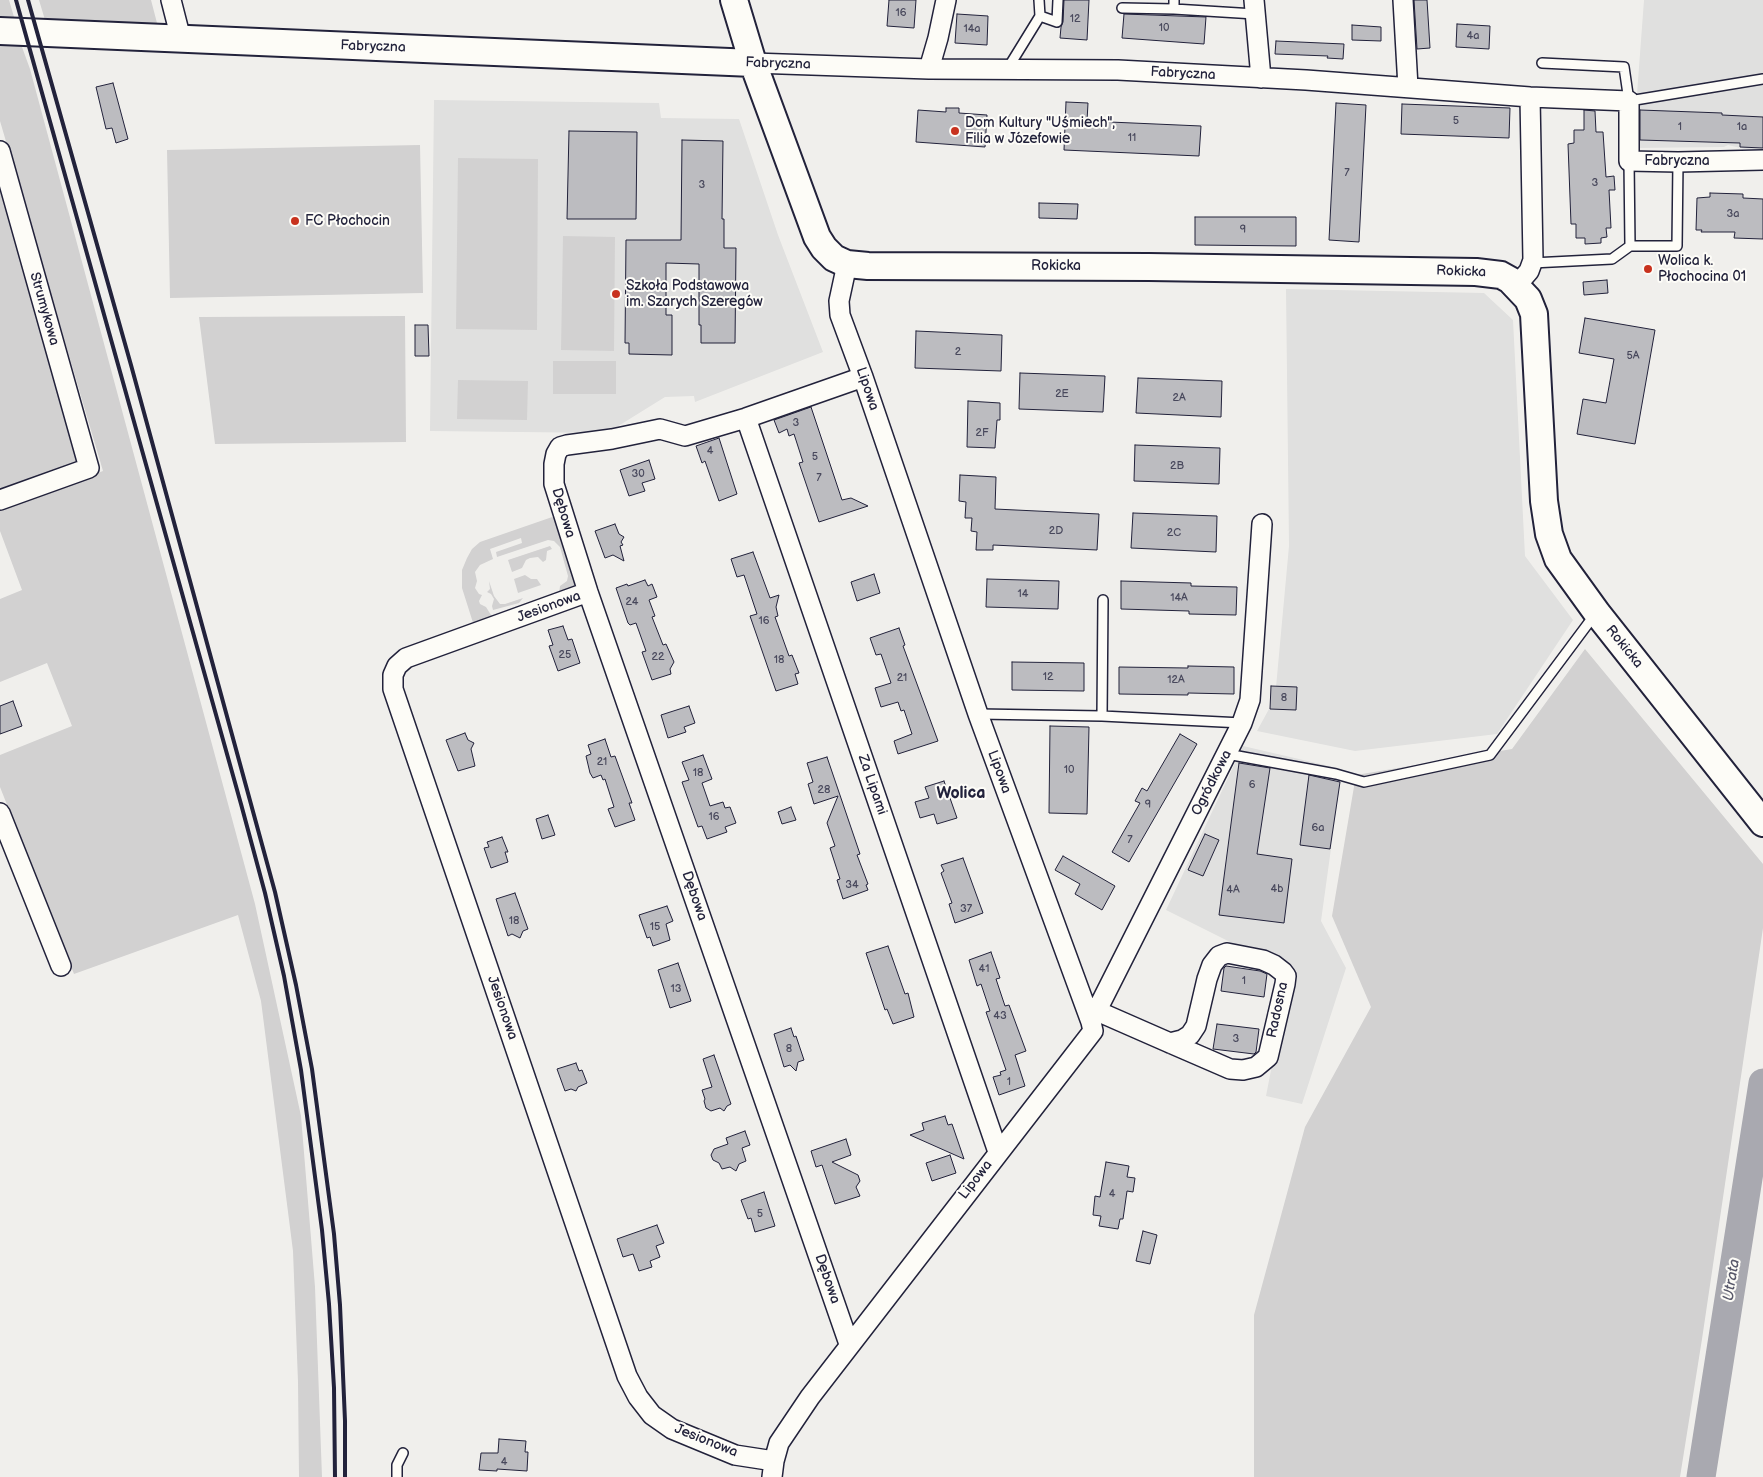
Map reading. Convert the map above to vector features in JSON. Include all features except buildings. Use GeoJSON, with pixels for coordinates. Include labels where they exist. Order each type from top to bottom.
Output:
{"type":"FeatureCollection","features":[{"type":"Feature","properties":{"kind":"main road"},"geometry":{"type":"LineString","coordinates":[[734,0],[753,63],[817,237],[834,258],[847,264]]}},
{"type":"Feature","properties":{"kind":"main road","name":"Fabryczna"},"geometry":{"type":"LineString","coordinates":[[13,32],[753,63]]}},
{"type":"Feature","properties":{"kind":"main road","name":"Rokicka"},"geometry":{"type":"LineString","coordinates":[[847,264],[878,266],[1149,267],[1476,272],[1501,275],[1516,286],[1528,299],[1534,314],[1544,502],[1549,534],[1558,559],[1597,613],[1763,823]]}},
{"type":"Feature","properties":{"kind":"street"},"geometry":{"type":"LineString","coordinates":[[171,0],[181,39]]}},
{"type":"Feature","properties":{"kind":"street"},"geometry":{"type":"LineString","coordinates":[[929,69],[946,0]]}},
{"type":"Feature","properties":{"kind":"street"},"geometry":{"type":"LineString","coordinates":[[1402,0],[1408,87]]}},
{"type":"Feature","properties":{"kind":"street"},"geometry":{"type":"LineString","coordinates":[[1255,7],[1260,78]]}},
{"type":"Feature","properties":{"kind":"street","name":"Fabryczna"},"geometry":{"type":"LineString","coordinates":[[753,63],[929,69],[1118,70],[1408,87],[1530,97],[1629,101],[1629,161],[1763,160]]}},
{"type":"Feature","properties":{"kind":"street"},"geometry":{"type":"LineString","coordinates":[[1516,286],[1529,271],[1532,263],[1530,97]]}},
{"type":"Feature","properties":{"kind":"street","name":"Strumykowa"},"geometry":{"type":"LineString","coordinates":[[0,151],[89,468],[0,500]]}},
{"type":"Feature","properties":{"kind":"street","name":"Lipowa"},"geometry":{"type":"LineString","coordinates":[[773,1469],[779,1443],[810,1397],[849,1344],[1093,1031],[1094,1017],[978,714],[840,315],[839,297],[847,264]]}},
{"type":"Feature","properties":{"kind":"street"},"geometry":{"type":"LineString","coordinates":[[746,418],[863,377]]}},
{"type":"Feature","properties":{"kind":"street","name":"Dębowa"},"geometry":{"type":"LineString","coordinates":[[746,418],[685,436],[660,429],[612,439],[567,445],[560,448],[556,454],[554,484],[588,592],[849,1344]]}},
{"type":"Feature","properties":{"kind":"street","name":"Za Lipami"},"geometry":{"type":"LineString","coordinates":[[746,418],[998,1152]]}},
{"type":"Feature","properties":{"kind":"street","name":"Ogródkowa"},"geometry":{"type":"LineString","coordinates":[[1094,1017],[1227,754],[1242,723],[1250,700],[1262,524]]}},
{"type":"Feature","properties":{"kind":"street","name":"Jesionowa"},"geometry":{"type":"LineString","coordinates":[[588,592],[406,658],[397,666],[393,675],[393,689],[627,1376],[638,1397],[652,1414],[672,1429],[773,1469]]}},
{"type":"Feature","properties":{"kind":"street"},"geometry":{"type":"LineString","coordinates":[[0,813],[61,966]]}},
{"type":"Feature","properties":{"kind":"street","name":"Radosna"},"geometry":{"type":"LineString","coordinates":[[1094,1017],[1170,1043],[1230,1069],[1243,1070],[1256,1067],[1268,1057],[1286,984],[1286,976],[1278,968],[1263,960],[1227,953],[1219,956],[1212,965],[1206,979],[1196,1026],[1190,1035],[1182,1040],[1170,1043]]}},
{"type":"Feature","properties":{"kind":"lane"},"geometry":{"type":"LineString","coordinates":[[1008,68],[1040,16],[1039,0]]}},
{"type":"Feature","properties":{"kind":"lane"},"geometry":{"type":"LineString","coordinates":[[1040,16],[1057,22],[1058,0]]}},
{"type":"Feature","properties":{"kind":"lane"},"geometry":{"type":"LineString","coordinates":[[1122,8],[1174,4],[1255,7]]}},
{"type":"Feature","properties":{"kind":"lane"},"geometry":{"type":"LineString","coordinates":[[1542,63],[1624,67],[1629,101],[1763,79]]}},
{"type":"Feature","properties":{"kind":"lane"},"geometry":{"type":"LineString","coordinates":[[1629,161],[1630,246]]}},
{"type":"Feature","properties":{"kind":"lane"},"geometry":{"type":"LineString","coordinates":[[1532,263],[1612,259],[1630,246],[1677,246],[1678,162]]}},
{"type":"Feature","properties":{"kind":"lane"},"geometry":{"type":"LineString","coordinates":[[1102,716],[1103,600]]}},
{"type":"Feature","properties":{"kind":"lane"},"geometry":{"type":"LineString","coordinates":[[1227,754],[1336,774],[1364,782],[1490,755],[1597,613]]}},
{"type":"Feature","properties":{"kind":"lane"},"geometry":{"type":"LineString","coordinates":[[978,714],[1102,716],[1242,723]]}},
{"type":"Feature","properties":{"kind":"lane"},"geometry":{"type":"LineString","coordinates":[[397,1477],[398,1465],[403,1453]]}},
{"type":"Feature","properties":{"kind":"shaded area"},"geometry":{"type":"Polygon","coordinates":[[[0,0],[9,0],[14,17],[0,16],[0,0]]]}},
{"type":"Feature","properties":{"kind":"shaded area"},"geometry":{"type":"Polygon","coordinates":[[[39,0],[151,0],[157,23],[45,20],[39,0]]]}},
{"type":"Feature","properties":{"kind":"shaded area"},"geometry":{"type":"Polygon","coordinates":[[[1644,0],[1763,0],[1763,151],[1753,151],[1728,145],[1724,147],[1633,148],[1644,0]]]}},
{"type":"Feature","properties":{"kind":"shaded area"},"geometry":{"type":"Polygon","coordinates":[[[0,43],[13,43],[22,47],[30,69],[255,904],[301,1116],[315,1287],[322,1477],[299,1477],[298,1382],[293,1251],[261,1001],[238,915],[74,974],[0,787],[0,755],[72,726],[47,663],[0,682],[0,599],[22,590],[0,531],[0,509],[103,471],[0,121],[0,43]]]}},
{"type":"Feature","properties":{"kind":"shaded area","name":"Szkoła Podstawowa im. Szarych Szeregów"},"geometry":{"type":"Polygon","coordinates":[[[434,100],[659,103],[661,118],[739,119],[778,235],[823,352],[695,402],[694,396],[665,397],[607,433],[430,431],[434,100]]]}},
{"type":"Feature","properties":{"kind":"shaded area","name":"FC Płochocin"},"geometry":{"type":"Polygon","coordinates":[[[420,145],[423,293],[170,298],[167,150],[420,145]]]}},
{"type":"Feature","properties":{"kind":"shaded area"},"geometry":{"type":"Polygon","coordinates":[[[458,158],[538,159],[537,330],[456,329],[458,158]]]}},
{"type":"Feature","properties":{"kind":"shaded area"},"geometry":{"type":"Polygon","coordinates":[[[0,167],[79,461],[74,471],[0,495],[0,167]]]}},
{"type":"Feature","properties":{"kind":"shaded area"},"geometry":{"type":"Polygon","coordinates":[[[563,236],[615,237],[614,351],[561,350],[563,236]]]}},
{"type":"Feature","properties":{"kind":"shaded area"},"geometry":{"type":"Polygon","coordinates":[[[1286,289],[1484,293],[1513,320],[1525,556],[1573,620],[1497,734],[1355,751],[1257,731],[1275,698],[1289,546],[1286,289]]]}},
{"type":"Feature","properties":{"kind":"shaded area"},"geometry":{"type":"Polygon","coordinates":[[[405,316],[406,442],[215,444],[199,317],[405,316]]]}},
{"type":"Feature","properties":{"kind":"shaded area"},"geometry":{"type":"Polygon","coordinates":[[[553,361],[616,361],[616,394],[553,394],[553,361]]]}},
{"type":"Feature","properties":{"kind":"shaded area"},"geometry":{"type":"Polygon","coordinates":[[[458,380],[528,381],[527,420],[457,419],[458,380]]]}},
{"type":"Feature","properties":{"kind":"shaded area"},"geometry":{"type":"Polygon","coordinates":[[[558,515],[577,581],[573,591],[559,594],[560,586],[567,581],[568,576],[560,547],[554,541],[548,540],[497,557],[496,552],[522,543],[521,538],[490,549],[493,559],[480,565],[475,572],[477,581],[475,588],[482,595],[479,601],[480,604],[486,607],[491,615],[495,616],[475,629],[462,588],[462,570],[472,549],[480,542],[558,515]]]}},
{"type":"Feature","properties":{"kind":"shaded area"},"geometry":{"type":"Polygon","coordinates":[[[550,546],[552,549],[547,551],[546,560],[543,562],[538,557],[530,558],[526,560],[522,568],[512,572],[508,560],[550,546]]]}},
{"type":"Feature","properties":{"kind":"shaded area"},"geometry":{"type":"Polygon","coordinates":[[[525,575],[531,579],[537,579],[541,585],[518,593],[514,579],[525,575]]]}},
{"type":"Feature","properties":{"kind":"shaded area"},"geometry":{"type":"Polygon","coordinates":[[[489,581],[494,596],[500,604],[523,598],[519,603],[493,610],[494,599],[487,592],[490,589],[489,581]]]}},
{"type":"Feature","properties":{"kind":"shaded area"},"geometry":{"type":"Polygon","coordinates":[[[1585,649],[1763,864],[1763,928],[1680,1477],[1254,1477],[1254,1315],[1305,1127],[1371,1007],[1332,916],[1356,775],[1512,749],[1585,649]]]}},
{"type":"Feature","properties":{"kind":"shaded area"},"geometry":{"type":"Polygon","coordinates":[[[1243,746],[1342,769],[1321,921],[1346,968],[1302,1104],[1266,1096],[1290,972],[1166,910],[1243,746]]]}},
{"type":"Feature","properties":{"kind":"waterway","name":"Utrata"},"geometry":{"type":"LineString","coordinates":[[1701,1477],[1763,1083]]}},
{"type":"Feature","properties":{"kind":"railway"},"geometry":{"type":"LineString","coordinates":[[16,0],[241,804],[265,893],[284,976],[301,1070],[322,1230],[334,1388],[335,1477]]}},
{"type":"Feature","properties":{"kind":"railway"},"geometry":{"type":"LineString","coordinates":[[28,0],[131,365],[275,892],[296,985],[312,1069],[334,1234],[340,1305],[345,1421],[345,1477]]}},
{"type":"Feature","properties":{"kind":"place","name":"Dom Kultury \"Uśmiech\", Filia w Józefowie"},"geometry":{"type":"Point","coordinates":[955,131]}},
{"type":"Feature","properties":{"kind":"place","name":"FC Płochocin"},"geometry":{"type":"Point","coordinates":[295,221]}},
{"type":"Feature","properties":{"kind":"place","name":"Wolica k. Płochocina 01"},"geometry":{"type":"Point","coordinates":[1648,269]}},
{"type":"Feature","properties":{"kind":"place","name":"Szkoła Podstawowa im. Szarych Szeregów"},"geometry":{"type":"Point","coordinates":[616,294]}},
{"type":"Feature","properties":{"kind":"district","name":"Wolica"},"geometry":{"type":"Point","coordinates":[961,794]}}]}
